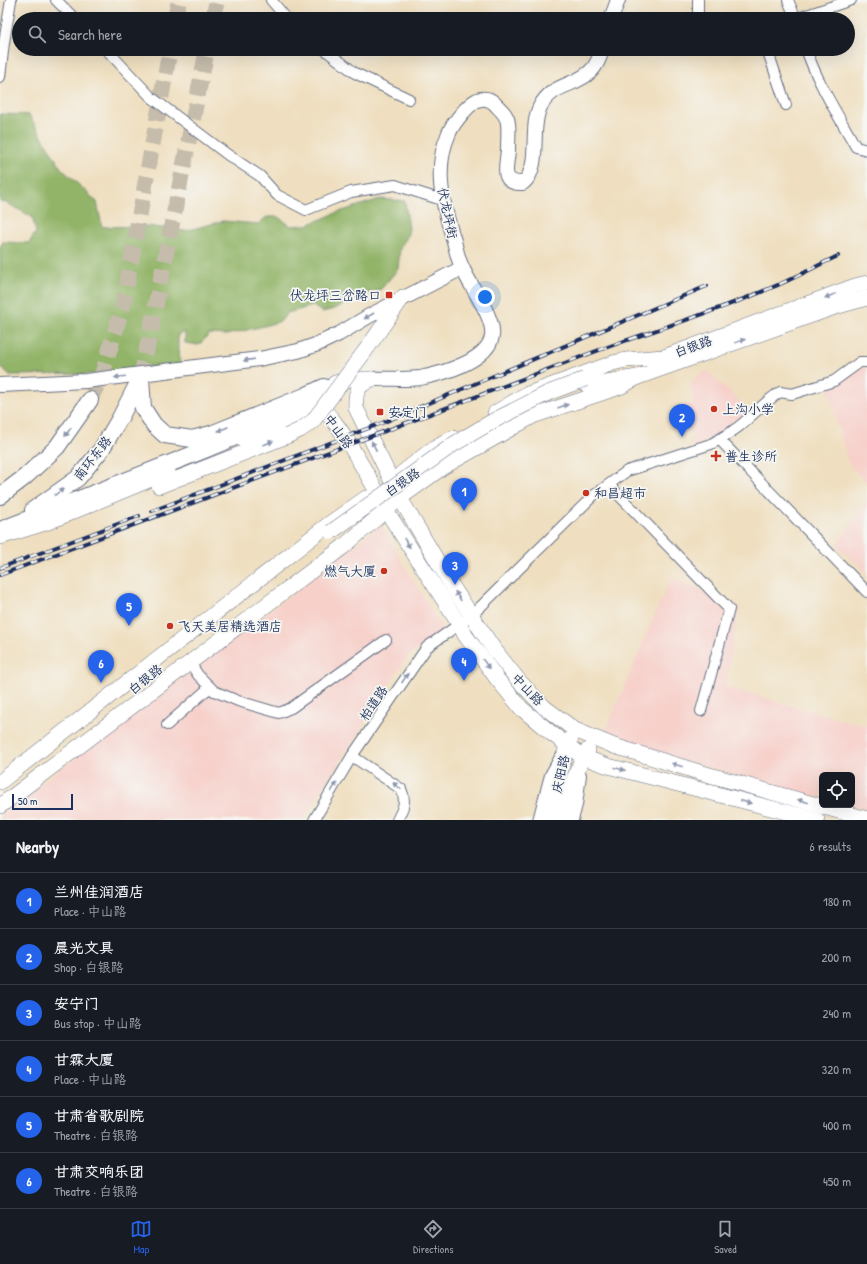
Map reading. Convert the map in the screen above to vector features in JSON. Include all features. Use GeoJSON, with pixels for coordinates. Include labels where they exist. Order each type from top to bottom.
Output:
{"type":"FeatureCollection","features":[{"type":"Feature","properties":{"kind":"highway","name":"南环东路"},"geometry":{"type":"LineString","coordinates":[[1,532],[78,478],[100,450],[120,418],[141,378],[143,408],[154,425],[165,435],[192,439],[211,434],[324,387]]}},
{"type":"Feature","properties":{"kind":"highway"},"geometry":{"type":"LineString","coordinates":[[0,496],[25,478],[58,447],[90,400]]}},
{"type":"Feature","properties":{"kind":"highway"},"geometry":{"type":"LineString","coordinates":[[1,532],[204,450],[252,430],[289,412],[306,407],[321,406]]}},
{"type":"Feature","properties":{"kind":"highway"},"geometry":{"type":"LineString","coordinates":[[0,489],[25,478]]}},
{"type":"Feature","properties":{"kind":"main road","name":"伏龙坪街"},"geometry":{"type":"LineString","coordinates":[[372,379],[418,378],[454,369],[470,361],[484,350],[492,336],[491,326],[481,303],[462,268],[442,200],[440,172],[442,155],[444,145],[454,124],[475,100],[482,98],[489,99],[493,102],[506,115],[508,123],[508,150],[505,170],[508,179],[513,182],[523,183],[527,180],[532,168],[536,120],[542,104],[549,94],[557,88],[584,76],[591,71],[600,56]]}},
{"type":"Feature","properties":{"kind":"main road"},"geometry":{"type":"LineString","coordinates":[[0,385],[86,381],[252,360],[298,351],[339,334],[404,297],[462,268]]}},
{"type":"Feature","properties":{"kind":"main road","name":"白银路"},"geometry":{"type":"LineString","coordinates":[[2,795],[181,650],[331,532],[454,444],[493,421],[552,391],[586,382],[664,357],[867,283]]}},
{"type":"Feature","properties":{"kind":"main road"},"geometry":{"type":"LineString","coordinates":[[48,522],[56,522],[147,492],[169,481],[287,436],[313,421],[404,297]]}},
{"type":"Feature","properties":{"kind":"main road","name":"白银路"},"geometry":{"type":"LineString","coordinates":[[586,382],[638,377],[836,307],[867,298]]}},
{"type":"Feature","properties":{"kind":"main road"},"geometry":{"type":"LineString","coordinates":[[2,795],[329,524],[392,481],[430,451],[525,395],[613,363],[626,360],[664,357]]}},
{"type":"Feature","properties":{"kind":"main road"},"geometry":{"type":"LineString","coordinates":[[2,795],[190,663],[343,547],[400,498],[442,467],[533,416],[620,387],[638,377]]}},
{"type":"Feature","properties":{"kind":"main road"},"geometry":{"type":"LineString","coordinates":[[324,387],[350,379],[372,379]]}},
{"type":"Feature","properties":{"kind":"main road","name":"中山路"},"geometry":{"type":"LineString","coordinates":[[372,379],[361,384],[357,391],[355,400],[356,408],[400,498],[452,586],[465,620],[465,635],[498,680],[521,708],[583,757],[614,767],[817,820]]}},
{"type":"Feature","properties":{"kind":"main road","name":"中山路"},"geometry":{"type":"LineString","coordinates":[[324,387],[312,396],[312,400],[321,406],[343,433],[377,491],[386,510],[465,620],[493,648],[519,681],[544,707],[575,730],[596,739],[699,772],[867,819]]}},
{"type":"Feature","properties":{"kind":"main road"},"geometry":{"type":"LineString","coordinates":[[1,532],[48,522],[311,414],[321,406]]}},
{"type":"Feature","properties":{"kind":"main road","name":"庆阳路"},"geometry":{"type":"LineString","coordinates":[[548,820],[567,745],[575,730]]}},
{"type":"Feature","properties":{"kind":"main road","name":"庆阳路"},"geometry":{"type":"LineString","coordinates":[[562,820],[572,786],[583,757],[596,739]]}},
{"type":"Feature","properties":{"kind":"street"},"geometry":{"type":"LineString","coordinates":[[0,77],[11,0]]}},
{"type":"Feature","properties":{"kind":"street"},"geometry":{"type":"LineString","coordinates":[[56,0],[69,12]]}},
{"type":"Feature","properties":{"kind":"street"},"geometry":{"type":"LineString","coordinates":[[271,0],[281,12]]}},
{"type":"Feature","properties":{"kind":"street"},"geometry":{"type":"LineString","coordinates":[[698,0],[698,12]]}},
{"type":"Feature","properties":{"kind":"street"},"geometry":{"type":"LineString","coordinates":[[788,0],[793,12]]}},
{"type":"Feature","properties":{"kind":"street"},"geometry":{"type":"LineString","coordinates":[[815,12],[848,0]]}},
{"type":"Feature","properties":{"kind":"street"},"geometry":{"type":"LineString","coordinates":[[113,56],[151,96],[228,155],[260,176],[277,195],[306,210],[351,192],[395,185],[442,200]]}},
{"type":"Feature","properties":{"kind":"street"},"geometry":{"type":"LineString","coordinates":[[333,56],[355,73],[408,99]]}},
{"type":"Feature","properties":{"kind":"street"},"geometry":{"type":"LineString","coordinates":[[769,56],[786,105]]}},
{"type":"Feature","properties":{"kind":"street"},"geometry":{"type":"LineString","coordinates":[[809,56],[825,93],[856,147],[867,150]]}},
{"type":"Feature","properties":{"kind":"street","name":"柏道路"},"geometry":{"type":"LineString","coordinates":[[314,820],[352,756],[427,647],[465,620],[593,496],[627,471],[711,444],[742,425],[768,400],[780,392],[792,394],[834,381],[860,362],[867,362]]}},
{"type":"Feature","properties":{"kind":"street"},"geometry":{"type":"LineString","coordinates":[[719,439],[867,592]]}},
{"type":"Feature","properties":{"kind":"street"},"geometry":{"type":"LineString","coordinates":[[609,485],[729,609],[701,711]]}},
{"type":"Feature","properties":{"kind":"street"},"geometry":{"type":"LineString","coordinates":[[190,663],[198,675],[214,691],[238,701],[279,713],[291,708],[386,640]]}},
{"type":"Feature","properties":{"kind":"street"},"geometry":{"type":"LineString","coordinates":[[167,726],[210,687]]}},
{"type":"Feature","properties":{"kind":"street"},"geometry":{"type":"LineString","coordinates":[[538,820],[550,775],[567,745]]}},
{"type":"Feature","properties":{"kind":"street"},"geometry":{"type":"LineString","coordinates":[[352,756],[402,789],[405,803],[397,820]]}},
{"type":"Feature","properties":{"kind":"street"},"geometry":{"type":"LineString","coordinates":[[573,820],[583,757]]}},
{"type":"Feature","properties":{"kind":"shaded area"},"geometry":{"type":"Polygon","coordinates":[[[857,368],[867,368],[867,482],[848,462],[828,390],[857,368]]]}},
{"type":"Feature","properties":{"kind":"shaded area","name":"上沟小学"},"geometry":{"type":"Polygon","coordinates":[[[706,370],[749,410],[713,438],[689,448],[693,440],[680,407],[694,403],[690,383],[706,370]]]}},
{"type":"Feature","properties":{"kind":"shaded area"},"geometry":{"type":"Polygon","coordinates":[[[867,502],[867,573],[836,545],[867,502]]]}},
{"type":"Feature","properties":{"kind":"shaded area"},"geometry":{"type":"Polygon","coordinates":[[[381,525],[444,632],[407,657],[302,820],[0,820],[0,814],[190,672],[381,525]]]}},
{"type":"Feature","properties":{"kind":"shaded area"},"geometry":{"type":"Polygon","coordinates":[[[671,577],[739,608],[725,687],[867,726],[867,810],[855,806],[855,772],[819,772],[819,797],[602,739],[671,577]]]}},
{"type":"Feature","properties":{"kind":"green space"},"geometry":{"type":"Polygon","coordinates":[[[0,114],[29,115],[61,168],[97,202],[102,227],[147,226],[185,231],[223,221],[258,224],[267,217],[278,217],[291,226],[307,225],[336,213],[380,199],[405,201],[409,229],[407,237],[400,248],[398,269],[381,289],[365,294],[334,309],[322,312],[313,306],[287,313],[281,321],[264,326],[226,335],[210,334],[199,345],[185,343],[185,332],[178,334],[178,348],[181,364],[94,374],[10,375],[0,366],[0,247],[3,242],[29,243],[36,232],[32,217],[7,203],[0,202],[0,114]]]}},
{"type":"Feature","properties":{"kind":"tunnel"},"geometry":{"type":"LineString","coordinates":[[176,12],[179,0]]}},
{"type":"Feature","properties":{"kind":"tunnel"},"geometry":{"type":"LineString","coordinates":[[214,12],[217,0]]}},
{"type":"Feature","properties":{"kind":"tunnel"},"geometry":{"type":"LineString","coordinates":[[90,400],[102,375],[123,305],[169,56]]}},
{"type":"Feature","properties":{"kind":"tunnel"},"geometry":{"type":"LineString","coordinates":[[141,378],[206,56]]}},
{"type":"Feature","properties":{"kind":"railway"},"geometry":{"type":"LineString","coordinates":[[0,575],[602,349],[749,297],[838,256]]}},
{"type":"Feature","properties":{"kind":"railway"},"geometry":{"type":"LineString","coordinates":[[152,511],[382,423],[707,286]]}},
{"type":"Feature","properties":{"kind":"railway"},"geometry":{"type":"LineString","coordinates":[[0,568],[139,516]]}},
{"type":"Feature","properties":{"kind":"place","name":"伏龙坪三岔路口"},"geometry":{"type":"Point","coordinates":[389,295]}},
{"type":"Feature","properties":{"kind":"place","name":"上沟小学"},"geometry":{"type":"Point","coordinates":[714,409]}},
{"type":"Feature","properties":{"kind":"place","name":"安定门"},"geometry":{"type":"Point","coordinates":[380,412]}},
{"type":"Feature","properties":{"kind":"place","name":"晨光文具"},"geometry":{"type":"Point","coordinates":[682,437]}},
{"type":"Feature","properties":{"kind":"place","name":"普生诊所"},"geometry":{"type":"Point","coordinates":[716,456]}},
{"type":"Feature","properties":{"kind":"place","name":"和昌超市"},"geometry":{"type":"Point","coordinates":[586,493]}},
{"type":"Feature","properties":{"kind":"place","name":"兰州佳润酒店"},"geometry":{"type":"Point","coordinates":[464,511]}},
{"type":"Feature","properties":{"kind":"place","name":"燃气大厦"},"geometry":{"type":"Point","coordinates":[384,571]}},
{"type":"Feature","properties":{"kind":"place","name":"安宁门"},"geometry":{"type":"Point","coordinates":[455,585]}},
{"type":"Feature","properties":{"kind":"place","name":"甘肃省歌剧院"},"geometry":{"type":"Point","coordinates":[129,626]}},
{"type":"Feature","properties":{"kind":"place","name":"飞天美居精选酒店"},"geometry":{"type":"Point","coordinates":[170,626]}},
{"type":"Feature","properties":{"kind":"place","name":"甘霖大厦"},"geometry":{"type":"Point","coordinates":[464,681]}},
{"type":"Feature","properties":{"kind":"place","name":"甘肃交响乐团"},"geometry":{"type":"Point","coordinates":[101,683]}}]}
